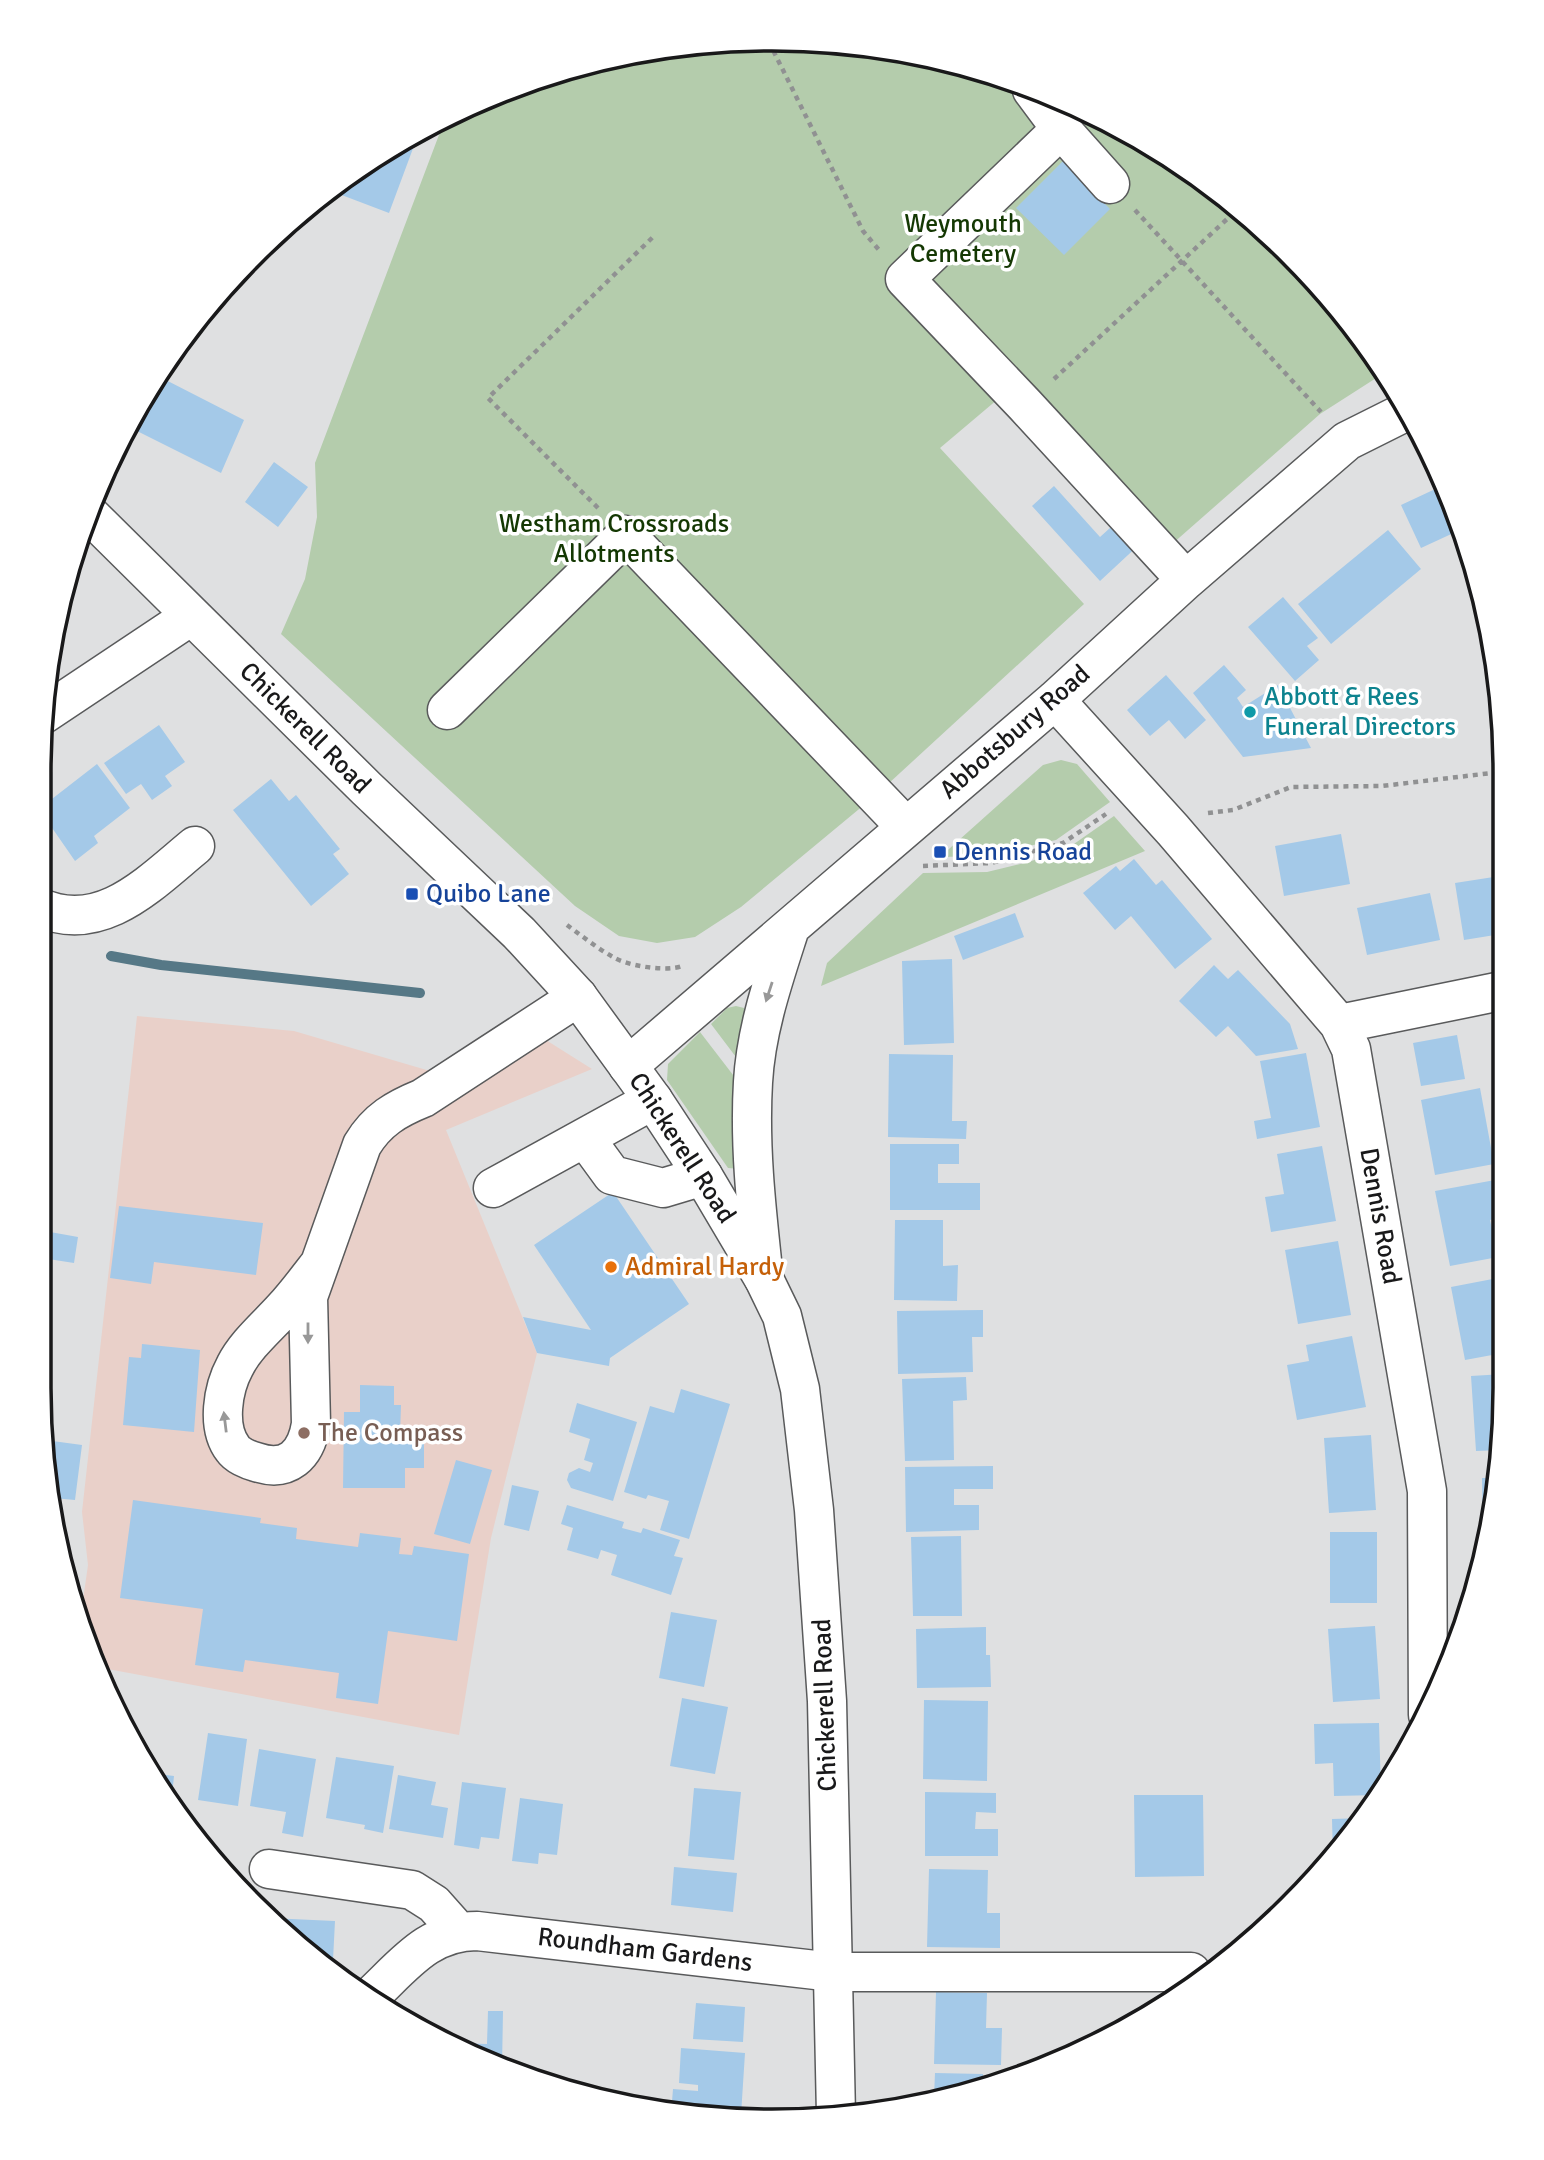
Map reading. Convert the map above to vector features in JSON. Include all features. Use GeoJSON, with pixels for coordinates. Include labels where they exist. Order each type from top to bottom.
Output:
{"type":"FeatureCollection","features":[{"type":"Feature","properties":{"kind":"street"},"geometry":{"type":"LineString","coordinates":[[1042,104],[1060,129],[1110,184]]}},
{"type":"Feature","properties":{"kind":"street"},"geometry":{"type":"LineString","coordinates":[[1060,129],[905,279],[1186,580]]}},
{"type":"Feature","properties":{"kind":"street","name":"Abbotsbury Road"},"geometry":{"type":"LineString","coordinates":[[628,1066],[1055,700],[1186,580],[1348,441],[1399,415]]}},
{"type":"Feature","properties":{"kind":"street","name":"Chickerell Road"},"geometry":{"type":"LineString","coordinates":[[96,521],[367,789],[519,933],[578,997],[653,1100],[703,1176],[764,1279],[782,1316],[800,1389],[814,1510],[827,1702],[836,2106]]}},
{"type":"Feature","properties":{"kind":"street"},"geometry":{"type":"LineString","coordinates":[[447,710],[626,535],[906,827]]}},
{"type":"Feature","properties":{"kind":"street"},"geometry":{"type":"LineString","coordinates":[[54,707],[191,616]]}},
{"type":"Feature","properties":{"kind":"street","name":"Dennis Road"},"geometry":{"type":"LineString","coordinates":[[1055,700],[1173,830],[1339,1024],[1351,1049],[1427,1491],[1428,1687]]}},
{"type":"Feature","properties":{"kind":"street"},"geometry":{"type":"LineString","coordinates":[[51,912],[75,915],[103,912],[127,901],[195,846]]}},
{"type":"Feature","properties":{"kind":"street"},"geometry":{"type":"LineString","coordinates":[[764,1279],[753,1181],[753,1081],[765,1006],[790,928]]}},
{"type":"Feature","properties":{"kind":"street"},"geometry":{"type":"LineString","coordinates":[[1339,1024],[1493,993]]}},
{"type":"Feature","properties":{"kind":"street"},"geometry":{"type":"LineString","coordinates":[[318,1266],[248,1347],[235,1365],[226,1388],[222,1418],[233,1450],[248,1460],[266,1466],[283,1466],[299,1455],[308,1439],[311,1424],[308,1297],[362,1145],[373,1127],[395,1111],[423,1098],[578,997]]}},
{"type":"Feature","properties":{"kind":"street"},"geometry":{"type":"LineString","coordinates":[[493,1188],[653,1100]]}},
{"type":"Feature","properties":{"kind":"street"},"geometry":{"type":"LineString","coordinates":[[585,1138],[612,1175],[663,1188],[703,1176]]}},
{"type":"Feature","properties":{"kind":"street"},"geometry":{"type":"LineString","coordinates":[[269,1869],[412,1890],[434,1904],[458,1931]]}},
{"type":"Feature","properties":{"kind":"street","name":"Roundham Gardens"},"geometry":{"type":"LineString","coordinates":[[376,1991],[433,1940],[458,1931],[833,1972],[1191,1972]]}},
{"type":"Feature","properties":{"kind":"path"},"geometry":{"type":"LineString","coordinates":[[773,51],[863,231],[905,279]]}},
{"type":"Feature","properties":{"kind":"path"},"geometry":{"type":"LineString","coordinates":[[1110,184],[1348,441]]}},
{"type":"Feature","properties":{"kind":"path"},"geometry":{"type":"LineString","coordinates":[[1025,405],[1231,216]]}},
{"type":"Feature","properties":{"kind":"path"},"geometry":{"type":"LineString","coordinates":[[626,535],[488,398],[654,236]]}},
{"type":"Feature","properties":{"kind":"path"},"geometry":{"type":"LineString","coordinates":[[1206,813],[1233,810],[1291,787],[1382,786],[1493,773]]}},
{"type":"Feature","properties":{"kind":"path"},"geometry":{"type":"LineString","coordinates":[[919,866],[991,863],[1063,843],[1107,813]]}},
{"type":"Feature","properties":{"kind":"path"},"geometry":{"type":"LineString","coordinates":[[558,919],[615,959],[645,967],[674,970],[691,962]]}},
{"type":"Feature","properties":{"kind":"shaded area","name":"The Compass"},"geometry":{"type":"Polygon","coordinates":[[[137,1016],[294,1031],[430,1071],[511,1018],[592,1069],[446,1130],[537,1353],[491,1538],[459,1735],[108,1669],[83,1600],[88,1565],[82,1512],[137,1016]]]}},
{"type":"Feature","properties":{"kind":"green space","name":"Westham Crossroads Allotments"},"geometry":{"type":"Polygon","coordinates":[[[725,52],[819,52],[913,65],[1004,89],[1091,125],[1173,172],[1248,230],[1314,296],[1376,378],[1320,414],[1163,552],[998,399],[940,448],[1084,604],[876,795],[741,907],[695,937],[657,943],[619,936],[575,906],[281,634],[305,579],[317,517],[315,463],[440,132],[496,106],[585,75],[678,57],[725,52]]]}},
{"type":"Feature","properties":{"kind":"green space"},"geometry":{"type":"Polygon","coordinates":[[[1061,760],[1077,764],[1110,802],[1056,840],[983,856],[940,857],[1043,765],[1061,760]]]}},
{"type":"Feature","properties":{"kind":"green space"},"geometry":{"type":"Polygon","coordinates":[[[1114,816],[1145,851],[821,986],[827,963],[923,873],[987,872],[1029,862],[1071,846],[1114,816]]]}},
{"type":"Feature","properties":{"kind":"green space"},"geometry":{"type":"Polygon","coordinates":[[[727,1008],[744,1008],[748,1016],[742,1065],[711,1024],[727,1008]]]}},
{"type":"Feature","properties":{"kind":"green space"},"geometry":{"type":"Polygon","coordinates":[[[700,1032],[740,1084],[740,1169],[728,1168],[667,1080],[668,1064],[700,1032]]]}},
{"type":"Feature","properties":{"kind":"building"},"geometry":{"type":"Polygon","coordinates":[[[414,145],[389,213],[340,195],[414,145]]]}},
{"type":"Feature","properties":{"kind":"building"},"geometry":{"type":"Polygon","coordinates":[[[1063,161],[1110,209],[1064,255],[1016,208],[1063,161]]]}},
{"type":"Feature","properties":{"kind":"building"},"geometry":{"type":"Polygon","coordinates":[[[166,380],[244,420],[221,473],[137,431],[166,380]]]}},
{"type":"Feature","properties":{"kind":"building"},"geometry":{"type":"Polygon","coordinates":[[[274,462],[308,487],[278,527],[245,502],[274,462]]]}},
{"type":"Feature","properties":{"kind":"building"},"geometry":{"type":"Polygon","coordinates":[[[1054,486],[1100,537],[1121,518],[1142,542],[1100,581],[1032,506],[1054,486]]]}},
{"type":"Feature","properties":{"kind":"building"},"geometry":{"type":"Polygon","coordinates":[[[1435,489],[1452,533],[1421,548],[1401,505],[1435,489]]]}},
{"type":"Feature","properties":{"kind":"building"},"geometry":{"type":"Polygon","coordinates":[[[1388,530],[1421,569],[1331,644],[1298,604],[1388,530]]]}},
{"type":"Feature","properties":{"kind":"building"},"geometry":{"type":"Polygon","coordinates":[[[1283,597],[1318,638],[1307,646],[1319,660],[1295,681],[1248,627],[1283,597]]]}},
{"type":"Feature","properties":{"kind":"building","name":"Abbott & Rees Funeral Directors"},"geometry":{"type":"Polygon","coordinates":[[[1224,665],[1246,690],[1237,698],[1243,707],[1278,685],[1311,748],[1243,757],[1193,693],[1224,665]]]}},
{"type":"Feature","properties":{"kind":"building"},"geometry":{"type":"Polygon","coordinates":[[[1166,675],[1206,720],[1185,739],[1169,720],[1150,736],[1127,710],[1166,675]]]}},
{"type":"Feature","properties":{"kind":"building"},"geometry":{"type":"Polygon","coordinates":[[[159,725],[185,762],[165,776],[172,786],[152,800],[141,784],[126,794],[104,763],[159,725]]]}},
{"type":"Feature","properties":{"kind":"building"},"geometry":{"type":"Polygon","coordinates":[[[97,764],[130,808],[94,836],[98,843],[75,861],[51,826],[51,800],[97,764]]]}},
{"type":"Feature","properties":{"kind":"building"},"geometry":{"type":"Polygon","coordinates":[[[271,779],[289,801],[296,795],[340,849],[333,854],[349,874],[311,906],[233,810],[271,779]]]}},
{"type":"Feature","properties":{"kind":"building"},"geometry":{"type":"Polygon","coordinates":[[[1341,834],[1350,884],[1284,896],[1275,846],[1341,834]]]}},
{"type":"Feature","properties":{"kind":"building"},"geometry":{"type":"Polygon","coordinates":[[[1134,859],[1156,885],[1162,880],[1212,939],[1175,969],[1131,916],[1115,930],[1083,893],[1116,866],[1120,871],[1134,859]]]}},
{"type":"Feature","properties":{"kind":"building"},"geometry":{"type":"Polygon","coordinates":[[[1493,877],[1493,935],[1464,940],[1455,883],[1493,877]]]}},
{"type":"Feature","properties":{"kind":"building"},"geometry":{"type":"Polygon","coordinates":[[[1430,893],[1440,940],[1367,955],[1357,908],[1430,893]]]}},
{"type":"Feature","properties":{"kind":"building"},"geometry":{"type":"Polygon","coordinates":[[[1015,913],[1024,937],[963,960],[954,936],[1015,913]]]}},
{"type":"Feature","properties":{"kind":"building"},"geometry":{"type":"Polygon","coordinates":[[[952,959],[954,1043],[904,1045],[902,961],[952,959]]]}},
{"type":"Feature","properties":{"kind":"building"},"geometry":{"type":"Polygon","coordinates":[[[1214,965],[1228,979],[1238,970],[1290,1024],[1298,1049],[1256,1056],[1228,1026],[1216,1037],[1179,1001],[1214,965]]]}},
{"type":"Feature","properties":{"kind":"building"},"geometry":{"type":"Polygon","coordinates":[[[1457,1035],[1465,1079],[1421,1086],[1413,1043],[1457,1035]]]}},
{"type":"Feature","properties":{"kind":"building"},"geometry":{"type":"Polygon","coordinates":[[[1306,1053],[1320,1127],[1257,1139],[1254,1121],[1271,1118],[1260,1061],[1306,1053]]]}},
{"type":"Feature","properties":{"kind":"building"},"geometry":{"type":"Polygon","coordinates":[[[889,1054],[953,1055],[952,1121],[967,1121],[966,1139],[888,1137],[889,1054]]]}},
{"type":"Feature","properties":{"kind":"building"},"geometry":{"type":"Polygon","coordinates":[[[1480,1088],[1493,1164],[1435,1175],[1421,1100],[1480,1088]]]}},
{"type":"Feature","properties":{"kind":"building"},"geometry":{"type":"Polygon","coordinates":[[[890,1144],[959,1144],[959,1164],[938,1164],[938,1183],[980,1183],[980,1210],[890,1210],[890,1144]]]}},
{"type":"Feature","properties":{"kind":"building"},"geometry":{"type":"Polygon","coordinates":[[[1322,1146],[1336,1221],[1271,1232],[1265,1197],[1284,1194],[1277,1154],[1322,1146]]]}},
{"type":"Feature","properties":{"kind":"building"},"geometry":{"type":"Polygon","coordinates":[[[1493,1180],[1493,1219],[1490,1220],[1493,1258],[1450,1266],[1435,1191],[1493,1180]]]}},
{"type":"Feature","properties":{"kind":"building"},"geometry":{"type":"Polygon","coordinates":[[[613,1192],[689,1304],[610,1358],[609,1366],[537,1353],[523,1317],[591,1330],[534,1245],[613,1192]]]}},
{"type":"Feature","properties":{"kind":"building"},"geometry":{"type":"Polygon","coordinates":[[[119,1206],[263,1223],[256,1275],[154,1262],[151,1284],[110,1278],[119,1206]]]}},
{"type":"Feature","properties":{"kind":"building"},"geometry":{"type":"Polygon","coordinates":[[[895,1220],[943,1220],[943,1266],[958,1265],[957,1301],[894,1300],[895,1220]]]}},
{"type":"Feature","properties":{"kind":"building"},"geometry":{"type":"Polygon","coordinates":[[[51,1232],[78,1237],[74,1263],[51,1259],[51,1232]]]}},
{"type":"Feature","properties":{"kind":"building"},"geometry":{"type":"Polygon","coordinates":[[[1338,1241],[1351,1315],[1298,1324],[1285,1250],[1338,1241]]]}},
{"type":"Feature","properties":{"kind":"building"},"geometry":{"type":"Polygon","coordinates":[[[1493,1279],[1493,1355],[1465,1360],[1451,1287],[1493,1279]]]}},
{"type":"Feature","properties":{"kind":"building"},"geometry":{"type":"Polygon","coordinates":[[[983,1310],[983,1337],[972,1337],[973,1372],[898,1374],[897,1311],[983,1310]]]}},
{"type":"Feature","properties":{"kind":"building"},"geometry":{"type":"Polygon","coordinates":[[[1352,1336],[1366,1407],[1297,1420],[1287,1365],[1309,1361],[1306,1345],[1352,1336]]]}},
{"type":"Feature","properties":{"kind":"building"},"geometry":{"type":"Polygon","coordinates":[[[142,1344],[200,1350],[194,1432],[123,1425],[129,1357],[141,1358],[142,1344]]]}},
{"type":"Feature","properties":{"kind":"building"},"geometry":{"type":"Polygon","coordinates":[[[1493,1375],[1490,1450],[1476,1451],[1471,1376],[1493,1375]]]}},
{"type":"Feature","properties":{"kind":"building"},"geometry":{"type":"Polygon","coordinates":[[[966,1377],[967,1400],[953,1401],[954,1460],[905,1461],[902,1379],[966,1377]]]}},
{"type":"Feature","properties":{"kind":"building"},"geometry":{"type":"Polygon","coordinates":[[[360,1385],[394,1386],[394,1405],[401,1405],[400,1435],[424,1435],[424,1468],[405,1468],[405,1488],[343,1488],[344,1412],[360,1412],[360,1385]]]}},
{"type":"Feature","properties":{"kind":"building"},"geometry":{"type":"Polygon","coordinates":[[[681,1389],[730,1404],[689,1539],[660,1530],[669,1501],[648,1495],[646,1499],[624,1492],[650,1406],[674,1413],[681,1389]]]}},
{"type":"Feature","properties":{"kind":"building"},"geometry":{"type":"Polygon","coordinates":[[[577,1403],[637,1422],[613,1501],[571,1488],[567,1480],[569,1473],[579,1468],[590,1472],[593,1463],[584,1460],[590,1439],[569,1432],[577,1403]]]}},
{"type":"Feature","properties":{"kind":"building"},"geometry":{"type":"Polygon","coordinates":[[[1371,1435],[1376,1510],[1329,1513],[1324,1438],[1371,1435]]]}},
{"type":"Feature","properties":{"kind":"building"},"geometry":{"type":"Polygon","coordinates":[[[53,1441],[82,1445],[75,1500],[60,1499],[53,1441]]]}},
{"type":"Feature","properties":{"kind":"building"},"geometry":{"type":"Polygon","coordinates":[[[456,1460],[492,1470],[470,1544],[434,1534],[456,1460]]]}},
{"type":"Feature","properties":{"kind":"building"},"geometry":{"type":"Polygon","coordinates":[[[993,1466],[993,1489],[954,1489],[954,1505],[979,1505],[979,1530],[906,1532],[905,1467],[993,1466]]]}},
{"type":"Feature","properties":{"kind":"building"},"geometry":{"type":"Polygon","coordinates":[[[1482,1478],[1487,1478],[1487,1482],[1482,1509],[1482,1478]]]}},
{"type":"Feature","properties":{"kind":"building"},"geometry":{"type":"Polygon","coordinates":[[[512,1485],[539,1491],[529,1531],[504,1525],[512,1485]]]}},
{"type":"Feature","properties":{"kind":"building"},"geometry":{"type":"Polygon","coordinates":[[[133,1500],[261,1518],[260,1523],[297,1528],[296,1539],[358,1547],[360,1533],[401,1538],[399,1554],[412,1555],[414,1546],[469,1554],[457,1641],[388,1631],[378,1704],[336,1698],[339,1673],[245,1660],[243,1672],[195,1665],[203,1609],[120,1598],[133,1500]]]}},
{"type":"Feature","properties":{"kind":"building"},"geometry":{"type":"Polygon","coordinates":[[[567,1505],[624,1522],[622,1528],[641,1533],[643,1528],[680,1540],[674,1556],[683,1558],[671,1595],[611,1575],[617,1555],[601,1550],[598,1559],[567,1550],[573,1528],[561,1524],[567,1505]]]}},
{"type":"Feature","properties":{"kind":"building"},"geometry":{"type":"Polygon","coordinates":[[[1330,1532],[1377,1532],[1377,1603],[1330,1603],[1330,1532]]]}},
{"type":"Feature","properties":{"kind":"building"},"geometry":{"type":"Polygon","coordinates":[[[961,1536],[962,1616],[913,1616],[911,1537],[961,1536]]]}},
{"type":"Feature","properties":{"kind":"building"},"geometry":{"type":"Polygon","coordinates":[[[671,1612],[717,1620],[704,1687],[659,1678],[671,1612]]]}},
{"type":"Feature","properties":{"kind":"building"},"geometry":{"type":"Polygon","coordinates":[[[1375,1626],[1380,1699],[1333,1702],[1328,1629],[1375,1626]]]}},
{"type":"Feature","properties":{"kind":"building"},"geometry":{"type":"Polygon","coordinates":[[[986,1627],[986,1655],[990,1655],[991,1687],[917,1688],[916,1629],[986,1627]]]}},
{"type":"Feature","properties":{"kind":"building"},"geometry":{"type":"Polygon","coordinates":[[[682,1698],[728,1707],[715,1774],[670,1766],[682,1698]]]}},
{"type":"Feature","properties":{"kind":"building"},"geometry":{"type":"Polygon","coordinates":[[[924,1700],[988,1701],[987,1781],[923,1779],[924,1700]]]}},
{"type":"Feature","properties":{"kind":"building"},"geometry":{"type":"Polygon","coordinates":[[[1379,1723],[1381,1775],[1367,1795],[1334,1796],[1333,1763],[1315,1764],[1314,1724],[1379,1723]]]}},
{"type":"Feature","properties":{"kind":"building"},"geometry":{"type":"Polygon","coordinates":[[[208,1733],[247,1739],[238,1806],[198,1800],[208,1733]]]}},
{"type":"Feature","properties":{"kind":"building"},"geometry":{"type":"Polygon","coordinates":[[[259,1749],[316,1759],[303,1837],[282,1833],[286,1812],[250,1806],[259,1749]]]}},
{"type":"Feature","properties":{"kind":"building"},"geometry":{"type":"Polygon","coordinates":[[[336,1757],[394,1766],[383,1833],[364,1829],[365,1825],[326,1818],[336,1757]]]}},
{"type":"Feature","properties":{"kind":"building"},"geometry":{"type":"Polygon","coordinates":[[[163,1775],[174,1776],[173,1790],[163,1775]]]}},
{"type":"Feature","properties":{"kind":"building"},"geometry":{"type":"Polygon","coordinates":[[[398,1775],[436,1782],[431,1805],[448,1808],[443,1838],[389,1829],[398,1775]]]}},
{"type":"Feature","properties":{"kind":"building"},"geometry":{"type":"Polygon","coordinates":[[[462,1782],[506,1788],[499,1839],[481,1837],[479,1849],[454,1845],[462,1782]]]}},
{"type":"Feature","properties":{"kind":"building"},"geometry":{"type":"Polygon","coordinates":[[[694,1788],[741,1792],[734,1860],[688,1856],[694,1788]]]}},
{"type":"Feature","properties":{"kind":"building"},"geometry":{"type":"Polygon","coordinates":[[[925,1792],[996,1793],[996,1813],[976,1812],[975,1829],[998,1829],[998,1856],[925,1856],[925,1792]]]}},
{"type":"Feature","properties":{"kind":"building"},"geometry":{"type":"Polygon","coordinates":[[[1134,1795],[1203,1795],[1204,1876],[1135,1877],[1134,1795]]]}},
{"type":"Feature","properties":{"kind":"building"},"geometry":{"type":"Polygon","coordinates":[[[520,1798],[563,1804],[557,1855],[539,1853],[538,1864],[512,1861],[520,1798]]]}},
{"type":"Feature","properties":{"kind":"building"},"geometry":{"type":"Polygon","coordinates":[[[1350,1818],[1333,1841],[1332,1819],[1350,1818]]]}},
{"type":"Feature","properties":{"kind":"building"},"geometry":{"type":"Polygon","coordinates":[[[674,1867],[737,1873],[733,1912],[671,1905],[674,1867]]]}},
{"type":"Feature","properties":{"kind":"building"},"geometry":{"type":"Polygon","coordinates":[[[929,1869],[988,1870],[987,1913],[1000,1913],[1000,1948],[927,1947],[929,1869]]]}},
{"type":"Feature","properties":{"kind":"building"},"geometry":{"type":"Polygon","coordinates":[[[284,1919],[335,1921],[333,1960],[284,1919]]]}},
{"type":"Feature","properties":{"kind":"building"},"geometry":{"type":"Polygon","coordinates":[[[936,1992],[987,1993],[986,2028],[1002,2028],[1001,2065],[934,2064],[936,1992]]]}},
{"type":"Feature","properties":{"kind":"building"},"geometry":{"type":"Polygon","coordinates":[[[696,2003],[745,2007],[743,2042],[693,2039],[696,2003]]]}},
{"type":"Feature","properties":{"kind":"building"},"geometry":{"type":"Polygon","coordinates":[[[488,2011],[503,2011],[502,2056],[472,2044],[487,2044],[488,2011]]]}},
{"type":"Feature","properties":{"kind":"building"},"geometry":{"type":"Polygon","coordinates":[[[681,2048],[745,2053],[741,2108],[672,2102],[673,2089],[698,2091],[698,2085],[679,2083],[681,2048]]]}},
{"type":"Feature","properties":{"kind":"building"},"geometry":{"type":"Polygon","coordinates":[[[935,2073],[983,2074],[983,2078],[934,2090],[935,2073]]]}},
{"type":"Feature","properties":{"kind":"waterway"},"geometry":{"type":"LineString","coordinates":[[111,956],[161,965],[420,993]]}},
{"type":"Feature","properties":{"kind":"place","name":"Abbott & Rees Funeral Directors"},"geometry":{"type":"Point","coordinates":[1250,712]}},
{"type":"Feature","properties":{"kind":"place","name":"Dennis Road"},"geometry":{"type":"Point","coordinates":[940,852]}},
{"type":"Feature","properties":{"kind":"place","name":"Quibo Lane"},"geometry":{"type":"Point","coordinates":[412,894]}},
{"type":"Feature","properties":{"kind":"place","name":"Admiral Hardy"},"geometry":{"type":"Point","coordinates":[611,1267]}},
{"type":"Feature","properties":{"kind":"place","name":"The Compass"},"geometry":{"type":"Point","coordinates":[304,1433]}},
{"type":"Feature","properties":{"kind":"park label","name":"Weymouth Cemetery"},"geometry":{"type":"Point","coordinates":[963,239]}}]}
